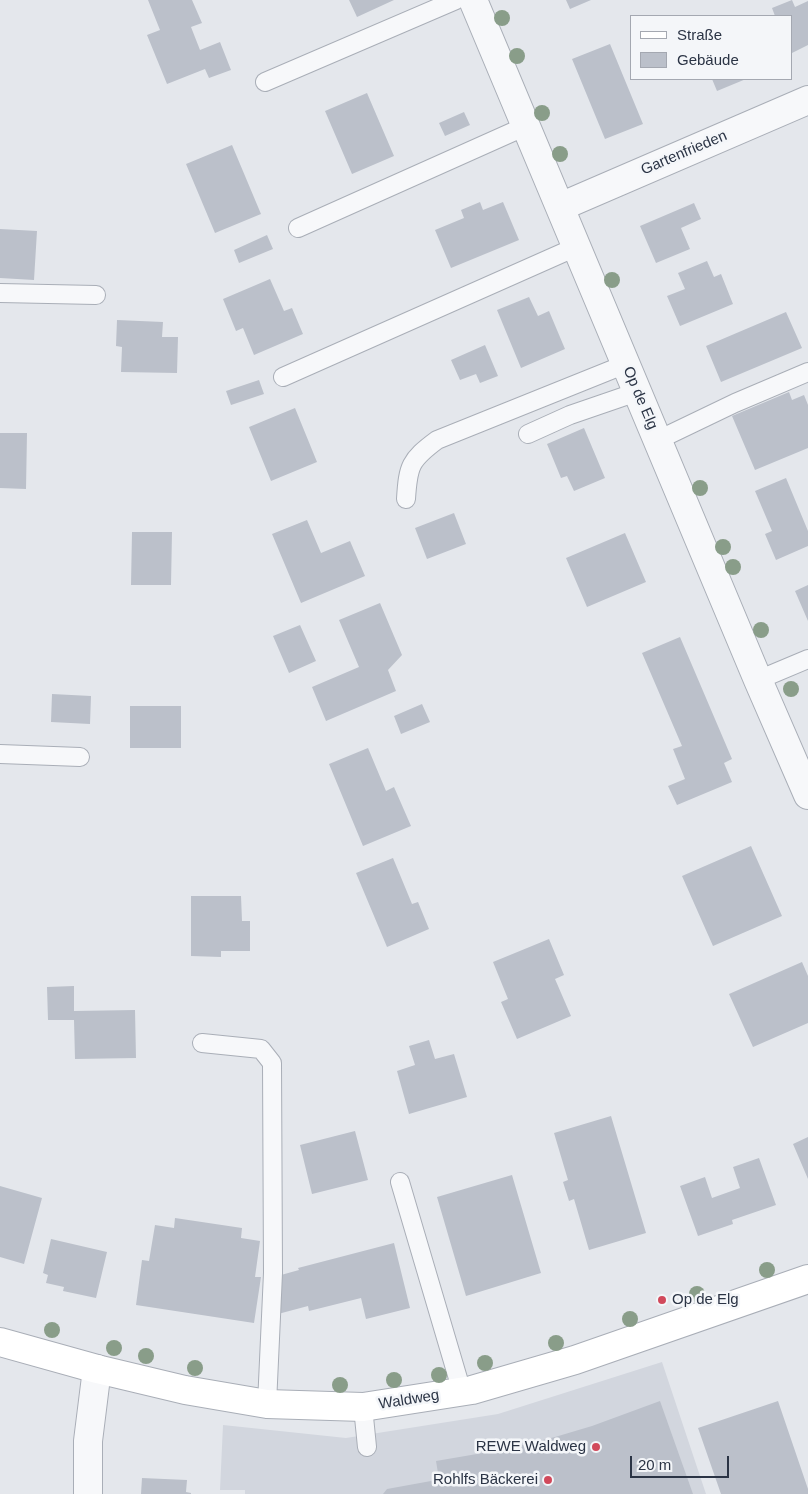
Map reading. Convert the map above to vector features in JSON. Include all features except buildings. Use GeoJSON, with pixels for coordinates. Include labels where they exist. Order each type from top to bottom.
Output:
{"type":"FeatureCollection","features":[{"type":"Feature","properties":{"kind":"main road","name":"Waldweg"},"geometry":{"type":"LineString","coordinates":[[0,1342],[97,1369],[185,1390],[267,1404],[363,1407],[472,1390],[575,1360],[808,1279]]}},
{"type":"Feature","properties":{"kind":"street","name":"Op de Elg"},"geometry":{"type":"LineString","coordinates":[[473,0],[758,680],[802,766],[808,795]]}},
{"type":"Feature","properties":{"kind":"street","name":"Gartenfrieden"},"geometry":{"type":"LineString","coordinates":[[560,207],[808,100]]}},
{"type":"Feature","properties":{"kind":"street"},"geometry":{"type":"LineString","coordinates":[[88,1494],[88,1441],[97,1369]]}},
{"type":"Feature","properties":{"kind":"lane"},"geometry":{"type":"LineString","coordinates":[[265,82],[456,0]]}},
{"type":"Feature","properties":{"kind":"lane"},"geometry":{"type":"LineString","coordinates":[[298,228],[526,126]]}},
{"type":"Feature","properties":{"kind":"lane"},"geometry":{"type":"LineString","coordinates":[[283,377],[576,247]]}},
{"type":"Feature","properties":{"kind":"lane"},"geometry":{"type":"LineString","coordinates":[[0,293],[96,295]]}},
{"type":"Feature","properties":{"kind":"lane"},"geometry":{"type":"LineString","coordinates":[[406,499],[408,473],[419,453],[437,440],[626,364]]}},
{"type":"Feature","properties":{"kind":"lane"},"geometry":{"type":"LineString","coordinates":[[658,440],[808,372]]}},
{"type":"Feature","properties":{"kind":"lane"},"geometry":{"type":"LineString","coordinates":[[528,434],[570,415],[637,392]]}},
{"type":"Feature","properties":{"kind":"lane"},"geometry":{"type":"LineString","coordinates":[[758,680],[808,659]]}},
{"type":"Feature","properties":{"kind":"lane"},"geometry":{"type":"LineString","coordinates":[[0,754],[80,757]]}},
{"type":"Feature","properties":{"kind":"lane"},"geometry":{"type":"LineString","coordinates":[[202,1043],[261,1049],[272,1063],[274,1273],[267,1404]]}},
{"type":"Feature","properties":{"kind":"lane"},"geometry":{"type":"LineString","coordinates":[[400,1182],[462,1392]]}},
{"type":"Feature","properties":{"kind":"lane"},"geometry":{"type":"LineString","coordinates":[[363,1407],[367,1447]]}},
{"type":"Feature","properties":{"kind":"shaded area"},"geometry":{"type":"Polygon","coordinates":[[[662,1362],[706,1494],[245,1494],[245,1490],[220,1490],[223,1425],[346,1438],[498,1414],[662,1362]]]}},
{"type":"Feature","properties":{"kind":"place","name":"Op de Elg"},"geometry":{"type":"Point","coordinates":[662,1300]}},
{"type":"Feature","properties":{"kind":"place","name":"REWE Waldweg"},"geometry":{"type":"Point","coordinates":[596,1447]}},
{"type":"Feature","properties":{"kind":"place","name":"Rohlfs Bäckerei"},"geometry":{"type":"Point","coordinates":[548,1480]}}]}
